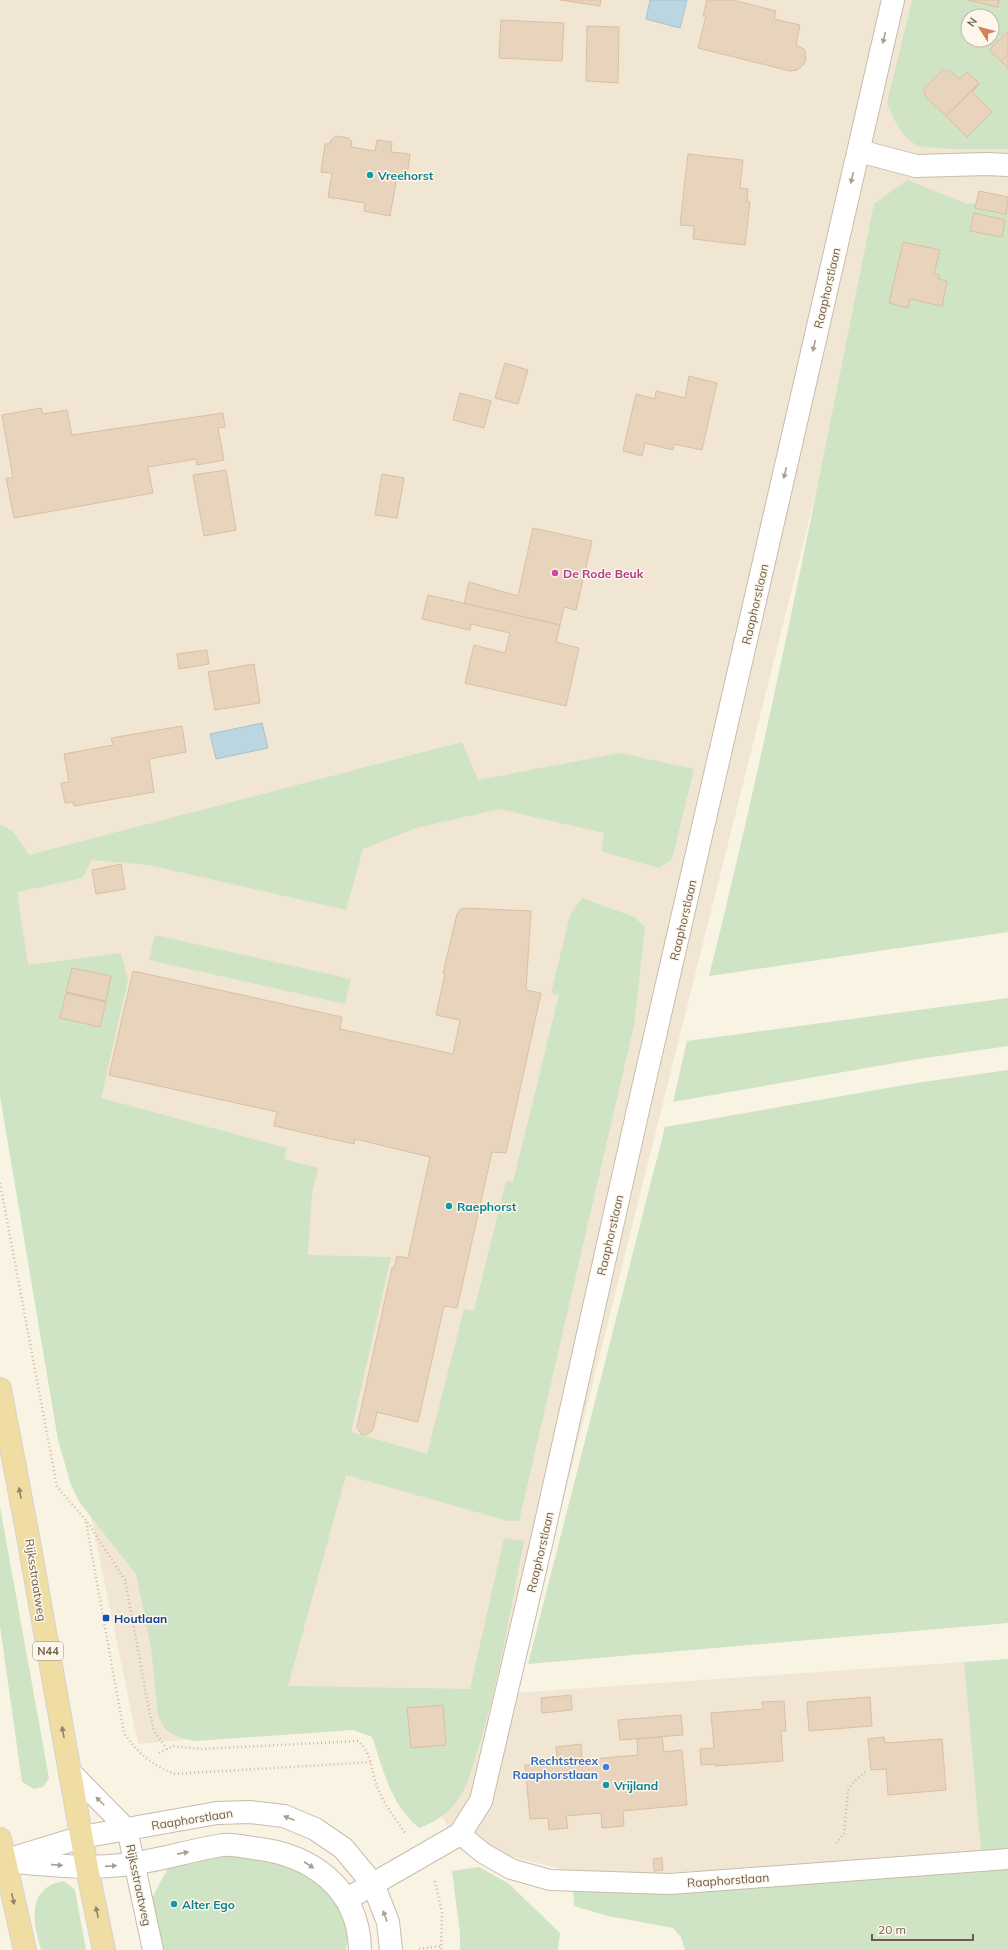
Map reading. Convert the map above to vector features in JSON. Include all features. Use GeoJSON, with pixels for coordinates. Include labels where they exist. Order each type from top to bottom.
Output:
{"type":"FeatureCollection","features":[{"type":"Feature","properties":{"kind":"main road","name":"Rijksstraatweg"},"geometry":{"type":"LineString","coordinates":[[0,1390],[87,1868],[104,1950]]}},
{"type":"Feature","properties":{"kind":"main road"},"geometry":{"type":"LineString","coordinates":[[0,1839],[2,1861],[25,1950]]}},
{"type":"Feature","properties":{"kind":"street","name":"Raaphorstlaan"},"geometry":{"type":"LineString","coordinates":[[347,1899],[460,1834],[481,1800],[542,1540],[638,1110],[893,0]]}},
{"type":"Feature","properties":{"kind":"street"},"geometry":{"type":"LineString","coordinates":[[859,151],[916,166],[986,164],[1008,166]]}},
{"type":"Feature","properties":{"kind":"street","name":"Raaphorstlaan"},"geometry":{"type":"LineString","coordinates":[[2,1861],[82,1837],[217,1813],[250,1812],[284,1816],[315,1829],[343,1848],[373,1884]]}},
{"type":"Feature","properties":{"kind":"street"},"geometry":{"type":"LineString","coordinates":[[2,1861],[87,1868],[135,1864],[225,1845],[270,1850],[301,1859],[330,1878],[347,1899],[359,1934],[360,1950]]}},
{"type":"Feature","properties":{"kind":"street"},"geometry":{"type":"LineString","coordinates":[[373,1884],[388,1922],[391,1950]]}},
{"type":"Feature","properties":{"kind":"lane","name":"Rijksstraatweg"},"geometry":{"type":"LineString","coordinates":[[70,1771],[127,1829],[153,1950]]}},
{"type":"Feature","properties":{"kind":"lane","name":"Raaphorstlaan"},"geometry":{"type":"LineString","coordinates":[[460,1834],[483,1853],[511,1869],[550,1880],[670,1884],[1008,1859]]}},
{"type":"Feature","properties":{"kind":"path"},"geometry":{"type":"LineString","coordinates":[[0,1183],[56,1487],[86,1520],[125,1580],[148,1710],[154,1731],[167,1749]]}},
{"type":"Feature","properties":{"kind":"path"},"geometry":{"type":"LineString","coordinates":[[86,1520],[124,1733],[133,1748],[163,1770],[174,1774],[371,1762]]}},
{"type":"Feature","properties":{"kind":"path"},"geometry":{"type":"LineString","coordinates":[[159,1753],[173,1746],[201,1749],[358,1741],[366,1748],[378,1790],[388,1808],[422,1856],[436,1883],[442,1913],[441,1950]]}},
{"type":"Feature","properties":{"kind":"path"},"geometry":{"type":"LineString","coordinates":[[829,1847],[836,1843],[844,1832],[848,1790],[867,1770]]}},
{"type":"Feature","properties":{"kind":"path"},"geometry":{"type":"LineString","coordinates":[[416,1950],[442,1946]]}},
{"type":"Feature","properties":{"kind":"shaded area"},"geometry":{"type":"Polygon","coordinates":[[[0,0],[1008,0],[1008,316],[855,337],[515,1693],[964,1662],[981,1852],[668,1873],[578,1873],[456,1843],[393,1722],[138,1744],[0,1079],[0,0]]]}},
{"type":"Feature","properties":{"kind":"green space"},"geometry":{"type":"Polygon","coordinates":[[[912,0],[1008,0],[1008,149],[950,149],[917,146],[904,135],[895,121],[887,103],[912,0]]]}},
{"type":"Feature","properties":{"kind":"green space"},"geometry":{"type":"Polygon","coordinates":[[[907,180],[967,204],[1008,201],[1008,932],[709,976],[776,688],[874,204],[907,180]]]}},
{"type":"Feature","properties":{"kind":"green space"},"geometry":{"type":"Polygon","coordinates":[[[462,742],[478,780],[620,753],[694,769],[672,859],[659,868],[601,851],[604,833],[499,809],[416,828],[363,849],[346,910],[149,865],[92,860],[82,878],[17,892],[28,965],[121,953],[128,980],[101,1098],[287,1148],[284,1159],[318,1168],[312,1193],[308,1255],[391,1257],[351,1432],[427,1454],[464,1309],[474,1311],[506,1181],[513,1182],[559,995],[551,994],[570,915],[582,898],[634,917],[645,927],[634,1025],[519,1521],[508,1521],[346,1475],[288,1686],[470,1689],[504,1538],[524,1541],[504,1646],[492,1698],[469,1779],[461,1795],[448,1811],[432,1823],[419,1828],[409,1819],[395,1798],[384,1774],[372,1737],[353,1730],[195,1741],[178,1737],[166,1730],[158,1716],[151,1647],[136,1574],[80,1503],[71,1485],[58,1440],[0,1096],[0,825],[5,826],[13,833],[29,855],[462,742]]]}},
{"type":"Feature","properties":{"kind":"green space"},"geometry":{"type":"Polygon","coordinates":[[[155,935],[351,979],[345,1004],[149,960],[155,935]]]}},
{"type":"Feature","properties":{"kind":"green space"},"geometry":{"type":"Polygon","coordinates":[[[1008,998],[1008,1046],[912,1060],[673,1102],[687,1041],[1008,998]]]}},
{"type":"Feature","properties":{"kind":"green space"},"geometry":{"type":"Polygon","coordinates":[[[1008,1070],[1008,1623],[528,1664],[665,1127],[916,1083],[1008,1070]]]}},
{"type":"Feature","properties":{"kind":"green space"},"geometry":{"type":"Polygon","coordinates":[[[0,1507],[49,1778],[43,1787],[34,1789],[22,1782],[0,1626],[0,1507]]]}},
{"type":"Feature","properties":{"kind":"green space"},"geometry":{"type":"Polygon","coordinates":[[[1008,1659],[1008,1849],[981,1852],[964,1662],[1008,1659]]]}},
{"type":"Feature","properties":{"kind":"green space"},"geometry":{"type":"Polygon","coordinates":[[[226,1854],[268,1858],[299,1869],[322,1886],[338,1908],[349,1933],[346,1950],[163,1950],[152,1898],[168,1868],[226,1854]]]}},
{"type":"Feature","properties":{"kind":"green space"},"geometry":{"type":"Polygon","coordinates":[[[1008,1865],[1008,1950],[685,1950],[681,1937],[673,1928],[608,1916],[574,1906],[573,1889],[1008,1865]]]}},
{"type":"Feature","properties":{"kind":"green space"},"geometry":{"type":"Polygon","coordinates":[[[479,1867],[509,1884],[560,1933],[558,1950],[460,1950],[460,1933],[452,1871],[479,1867]]]}},
{"type":"Feature","properties":{"kind":"green space"},"geometry":{"type":"Polygon","coordinates":[[[64,1881],[75,1890],[86,1950],[41,1950],[35,1924],[35,1907],[42,1892],[54,1883],[64,1881]]]}},
{"type":"Feature","properties":{"kind":"water"},"geometry":{"type":"Polygon","coordinates":[[[650,0],[687,0],[680,28],[646,19],[650,0]]]}},
{"type":"Feature","properties":{"kind":"water"},"geometry":{"type":"Polygon","coordinates":[[[262,723],[268,748],[216,759],[210,734],[262,723]]]}},
{"type":"Feature","properties":{"kind":"building"},"geometry":{"type":"Polygon","coordinates":[[[560,0],[601,0],[600,6],[560,0]]]}},
{"type":"Feature","properties":{"kind":"building"},"geometry":{"type":"Polygon","coordinates":[[[707,0],[733,0],[776,11],[774,19],[800,25],[796,45],[805,50],[806,60],[803,65],[797,70],[790,71],[698,48],[706,16],[703,16],[707,0]]]}},
{"type":"Feature","properties":{"kind":"building"},"geometry":{"type":"Polygon","coordinates":[[[968,0],[999,0],[998,7],[968,0]]]}},
{"type":"Feature","properties":{"kind":"building"},"geometry":{"type":"Polygon","coordinates":[[[501,20],[564,23],[562,61],[499,58],[501,20]]]}},
{"type":"Feature","properties":{"kind":"building"},"geometry":{"type":"Polygon","coordinates":[[[587,26],[619,27],[618,83],[586,81],[587,26]]]}},
{"type":"Feature","properties":{"kind":"building"},"geometry":{"type":"Polygon","coordinates":[[[1008,31],[1008,54],[1001,61],[989,50],[991,48],[1000,48],[1000,39],[1008,31]]]}},
{"type":"Feature","properties":{"kind":"building"},"geometry":{"type":"Polygon","coordinates":[[[1008,54],[1008,68],[1001,61],[1008,54]]]}},
{"type":"Feature","properties":{"kind":"building"},"geometry":{"type":"Polygon","coordinates":[[[944,69],[947,72],[949,70],[959,79],[967,72],[979,83],[946,116],[924,95],[926,93],[923,90],[944,69]]]}},
{"type":"Feature","properties":{"kind":"building"},"geometry":{"type":"Polygon","coordinates":[[[979,84],[972,92],[992,112],[967,137],[946,116],[979,84]]]}},
{"type":"Feature","properties":{"kind":"building","name":"Vreehorst"},"geometry":{"type":"Polygon","coordinates":[[[336,136],[349,138],[352,142],[351,147],[375,151],[377,140],[392,142],[391,152],[410,154],[407,177],[397,176],[390,216],[364,211],[365,203],[328,197],[332,173],[321,172],[325,144],[330,144],[330,141],[336,136]]]}},
{"type":"Feature","properties":{"kind":"building"},"geometry":{"type":"Polygon","coordinates":[[[688,154],[743,160],[740,188],[748,189],[747,201],[750,202],[745,245],[693,239],[694,226],[680,225],[688,154]]]}},
{"type":"Feature","properties":{"kind":"building"},"geometry":{"type":"Polygon","coordinates":[[[979,191],[1008,197],[1006,214],[975,208],[979,191]]]}},
{"type":"Feature","properties":{"kind":"building"},"geometry":{"type":"Polygon","coordinates":[[[974,213],[1005,220],[1002,237],[970,231],[974,213]]]}},
{"type":"Feature","properties":{"kind":"building"},"geometry":{"type":"Polygon","coordinates":[[[903,242],[940,250],[934,274],[939,275],[938,279],[947,281],[942,306],[910,299],[908,308],[889,303],[903,242]]]}},
{"type":"Feature","properties":{"kind":"building"},"geometry":{"type":"Polygon","coordinates":[[[505,363],[528,370],[518,404],[495,398],[505,363]]]}},
{"type":"Feature","properties":{"kind":"building"},"geometry":{"type":"Polygon","coordinates":[[[689,376],[717,383],[702,450],[674,444],[673,450],[645,443],[642,456],[623,451],[636,394],[655,399],[656,391],[685,398],[689,376]]]}},
{"type":"Feature","properties":{"kind":"building"},"geometry":{"type":"Polygon","coordinates":[[[460,393],[491,401],[484,428],[453,420],[460,393]]]}},
{"type":"Feature","properties":{"kind":"building"},"geometry":{"type":"Polygon","coordinates":[[[41,408],[43,414],[67,410],[72,435],[223,413],[225,427],[218,428],[224,460],[197,465],[196,459],[148,467],[153,493],[14,518],[6,478],[13,478],[2,415],[41,408]]]}},
{"type":"Feature","properties":{"kind":"building"},"geometry":{"type":"Polygon","coordinates":[[[226,470],[236,530],[204,536],[193,475],[226,470]]]}},
{"type":"Feature","properties":{"kind":"building"},"geometry":{"type":"Polygon","coordinates":[[[382,474],[404,478],[397,518],[375,515],[382,474]]]}},
{"type":"Feature","properties":{"kind":"building"},"geometry":{"type":"Polygon","coordinates":[[[533,528],[592,541],[576,610],[564,607],[560,625],[464,604],[469,582],[518,596],[533,528]]]}},
{"type":"Feature","properties":{"kind":"building"},"geometry":{"type":"Polygon","coordinates":[[[428,595],[560,625],[556,642],[579,648],[566,706],[465,683],[474,645],[505,653],[510,633],[471,624],[470,630],[422,619],[428,595]]]}},
{"type":"Feature","properties":{"kind":"building"},"geometry":{"type":"Polygon","coordinates":[[[207,650],[209,664],[179,669],[177,654],[207,650]]]}},
{"type":"Feature","properties":{"kind":"building"},"geometry":{"type":"Polygon","coordinates":[[[254,664],[260,703],[215,710],[208,672],[254,664]]]}},
{"type":"Feature","properties":{"kind":"building"},"geometry":{"type":"Polygon","coordinates":[[[182,726],[186,752],[149,759],[154,792],[74,806],[73,802],[65,803],[61,783],[69,782],[64,754],[113,745],[111,738],[182,726]]]}},
{"type":"Feature","properties":{"kind":"building"},"geometry":{"type":"Polygon","coordinates":[[[121,864],[125,889],[96,894],[92,870],[121,864]]]}},
{"type":"Feature","properties":{"kind":"building","name":"Raephorst"},"geometry":{"type":"Polygon","coordinates":[[[462,908],[531,911],[526,990],[541,993],[506,1153],[492,1152],[457,1308],[444,1306],[418,1422],[377,1412],[373,1430],[366,1435],[361,1434],[357,1427],[392,1268],[394,1268],[397,1256],[408,1258],[430,1157],[355,1139],[354,1144],[274,1126],[277,1112],[109,1075],[133,971],[342,1017],[340,1029],[453,1054],[460,1020],[436,1015],[445,974],[443,973],[457,914],[462,908]]]}},
{"type":"Feature","properties":{"kind":"building"},"geometry":{"type":"Polygon","coordinates":[[[72,968],[111,976],[106,1001],[66,992],[72,968]]]}},
{"type":"Feature","properties":{"kind":"building"},"geometry":{"type":"Polygon","coordinates":[[[66,993],[106,1002],[100,1027],[60,1018],[66,993]]]}},
{"type":"Feature","properties":{"kind":"building"},"geometry":{"type":"Polygon","coordinates":[[[571,1695],[572,1710],[542,1713],[541,1698],[571,1695]]]}},
{"type":"Feature","properties":{"kind":"building"},"geometry":{"type":"Polygon","coordinates":[[[870,1697],[872,1726],[809,1731],[807,1702],[870,1697]]]}},
{"type":"Feature","properties":{"kind":"building"},"geometry":{"type":"Polygon","coordinates":[[[784,1701],[786,1731],[781,1731],[783,1761],[715,1766],[715,1764],[701,1765],[700,1749],[714,1748],[711,1713],[763,1709],[762,1702],[784,1701]]]}},
{"type":"Feature","properties":{"kind":"building"},"geometry":{"type":"Polygon","coordinates":[[[443,1705],[446,1745],[411,1748],[407,1708],[443,1705]]]}},
{"type":"Feature","properties":{"kind":"building"},"geometry":{"type":"Polygon","coordinates":[[[681,1715],[683,1735],[620,1740],[618,1720],[681,1715]]]}},
{"type":"Feature","properties":{"kind":"building","name":"Vrijland"},"geometry":{"type":"Polygon","coordinates":[[[662,1737],[664,1752],[682,1750],[687,1805],[623,1811],[624,1826],[602,1828],[601,1813],[566,1816],[568,1828],[549,1830],[548,1818],[530,1819],[525,1765],[558,1762],[556,1747],[581,1744],[582,1760],[638,1755],[637,1739],[662,1737]]]}},
{"type":"Feature","properties":{"kind":"building"},"geometry":{"type":"Polygon","coordinates":[[[884,1737],[885,1743],[942,1739],[946,1790],[888,1795],[886,1769],[871,1770],[868,1739],[884,1737]]]}},
{"type":"Feature","properties":{"kind":"building"},"geometry":{"type":"Polygon","coordinates":[[[662,1858],[663,1870],[654,1871],[653,1859],[662,1858]]]}},
{"type":"Feature","properties":{"kind":"place","name":"Vreehorst"},"geometry":{"type":"Point","coordinates":[370,175]}},
{"type":"Feature","properties":{"kind":"place","name":"De Rode Beuk"},"geometry":{"type":"Point","coordinates":[555,573]}},
{"type":"Feature","properties":{"kind":"place","name":"Raephorst"},"geometry":{"type":"Point","coordinates":[449,1206]}},
{"type":"Feature","properties":{"kind":"place","name":"Houtlaan"},"geometry":{"type":"Point","coordinates":[106,1618]}},
{"type":"Feature","properties":{"kind":"place","name":"Rechtstreex Raaphorstlaan"},"geometry":{"type":"Point","coordinates":[606,1767]}},
{"type":"Feature","properties":{"kind":"place","name":"Vrijland"},"geometry":{"type":"Point","coordinates":[606,1785]}},
{"type":"Feature","properties":{"kind":"place","name":"Alter Ego"},"geometry":{"type":"Point","coordinates":[174,1904]}}]}
